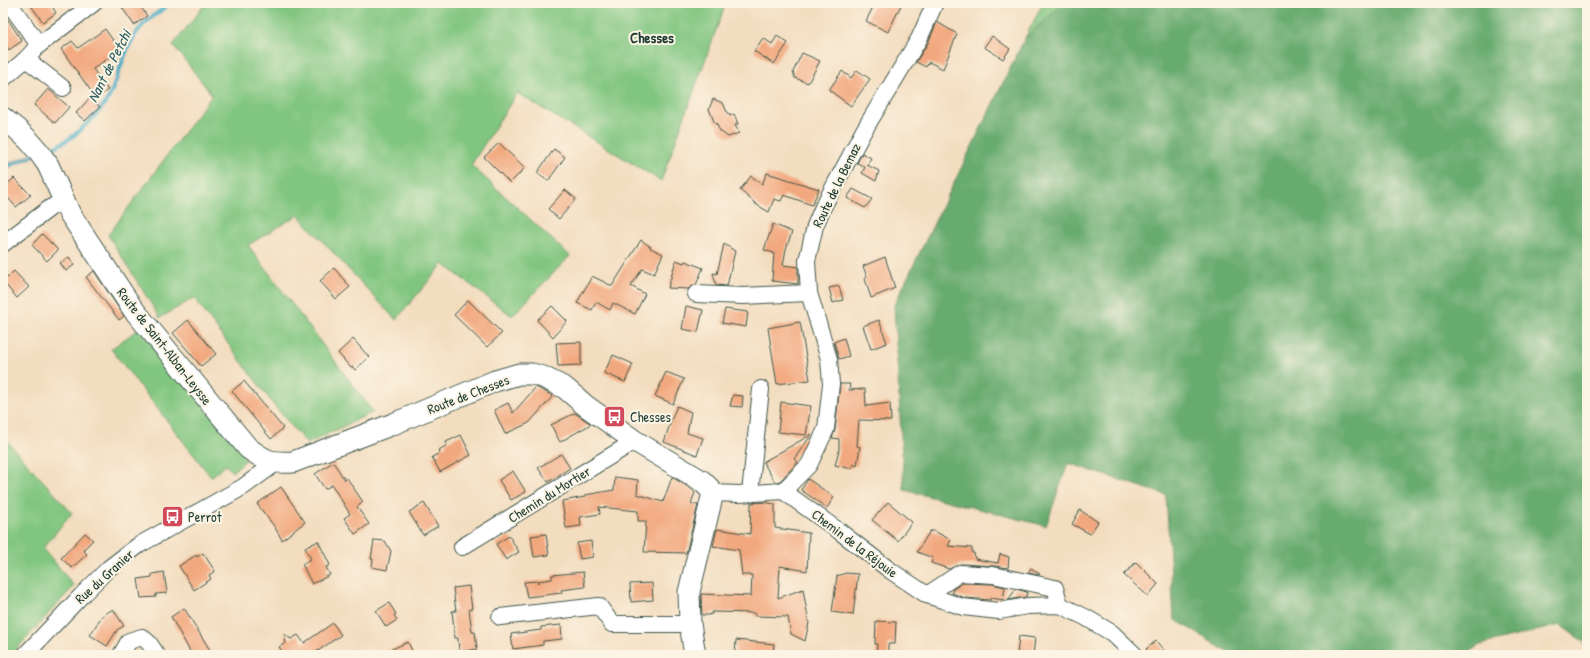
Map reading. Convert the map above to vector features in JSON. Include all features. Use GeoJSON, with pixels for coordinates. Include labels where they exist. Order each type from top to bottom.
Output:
{"type":"FeatureCollection","features":[{"type":"Feature","properties":{"kind":"main road","name":"Route de Saint-Alban-Leysse"},"geometry":{"type":"LineString","coordinates":[[3,118],[18,129],[40,153],[48,165],[63,201],[133,309],[151,332],[248,448],[264,460],[276,463]]}},
{"type":"Feature","properties":{"kind":"main road","name":"Route de Chesses"},"geometry":{"type":"LineString","coordinates":[[276,463],[293,462],[313,455],[495,381],[519,374],[532,374],[543,377],[565,388],[586,406],[635,441],[702,481],[713,493]]}},
{"type":"Feature","properties":{"kind":"main road"},"geometry":{"type":"LineString","coordinates":[[695,655],[690,624],[689,592],[713,493]]}},
{"type":"Feature","properties":{"kind":"street"},"geometry":{"type":"LineString","coordinates":[[9,3],[39,45]]}},
{"type":"Feature","properties":{"kind":"street"},"geometry":{"type":"LineString","coordinates":[[3,78],[26,59],[39,45],[94,3]]}},
{"type":"Feature","properties":{"kind":"street","name":"Route de la Bemaz"},"geometry":{"type":"LineString","coordinates":[[783,491],[809,465],[826,429],[831,384],[829,359],[809,293],[807,261],[815,226],[823,207],[863,132],[920,39],[935,3]]}},
{"type":"Feature","properties":{"kind":"street"},"geometry":{"type":"LineString","coordinates":[[26,59],[63,88]]}},
{"type":"Feature","properties":{"kind":"street"},"geometry":{"type":"LineString","coordinates":[[3,244],[50,208],[63,201]]}},
{"type":"Feature","properties":{"kind":"street"},"geometry":{"type":"LineString","coordinates":[[696,294],[743,296],[809,293]]}},
{"type":"Feature","properties":{"kind":"street"},"geometry":{"type":"LineString","coordinates":[[750,493],[761,389]]}},
{"type":"Feature","properties":{"kind":"street","name":"Chemin du Mortier"},"geometry":{"type":"LineString","coordinates":[[462,547],[635,441]]}},
{"type":"Feature","properties":{"kind":"street","name":"Rue du Granier"},"geometry":{"type":"LineString","coordinates":[[25,655],[104,572],[139,545],[243,487],[276,463]]}},
{"type":"Feature","properties":{"kind":"street"},"geometry":{"type":"LineString","coordinates":[[713,493],[783,491]]}},
{"type":"Feature","properties":{"kind":"street","name":"Chemin de la Réjouie"},"geometry":{"type":"LineString","coordinates":[[783,491],[839,530],[891,571],[927,594],[963,607],[999,610],[1028,606],[1060,605],[1085,617],[1112,633],[1135,655]]}},
{"type":"Feature","properties":{"kind":"street"},"geometry":{"type":"LineString","coordinates":[[927,594],[960,573],[993,575],[1055,588],[1060,605]]}},
{"type":"Feature","properties":{"kind":"street"},"geometry":{"type":"LineString","coordinates":[[500,616],[599,606],[612,624],[690,624]]}},
{"type":"Feature","properties":{"kind":"street"},"geometry":{"type":"LineString","coordinates":[[121,655],[129,641],[142,637],[149,643],[157,655]]}},
{"type":"Feature","properties":{"kind":"green space"},"geometry":{"type":"Polygon","coordinates":[[[206,3],[726,3],[661,181],[517,93],[471,165],[570,256],[512,316],[443,264],[396,320],[298,215],[248,245],[373,412],[307,444],[273,404],[194,298],[160,318],[108,235],[212,95],[173,45],[206,3]]]}},
{"type":"Feature","properties":{"kind":"green space"},"geometry":{"type":"Polygon","coordinates":[[[1043,3],[1064,3],[1025,38],[1043,3]]]}},
{"type":"Feature","properties":{"kind":"green space"},"geometry":{"type":"Polygon","coordinates":[[[1064,3],[1587,3],[1587,655],[1584,642],[1560,625],[1480,645],[1463,655],[1237,655],[1229,653],[1174,619],[1166,495],[1068,463],[1046,526],[904,490],[894,305],[1025,38],[1064,3]]]}},
{"type":"Feature","properties":{"kind":"green space"},"geometry":{"type":"Polygon","coordinates":[[[140,328],[247,459],[232,472],[226,465],[211,477],[111,349],[140,328]]]}},
{"type":"Feature","properties":{"kind":"green space"},"geometry":{"type":"Polygon","coordinates":[[[3,437],[72,513],[43,548],[74,586],[11,655],[3,655],[3,437]]]}},
{"type":"Feature","properties":{"kind":"water"},"geometry":{"type":"Polygon","coordinates":[[[37,152],[36,156],[3,170],[3,166],[37,152]]]}},
{"type":"Feature","properties":{"kind":"building"},"geometry":{"type":"Polygon","coordinates":[[[29,3],[50,3],[56,13],[43,22],[29,3]]]}},
{"type":"Feature","properties":{"kind":"building"},"geometry":{"type":"Polygon","coordinates":[[[119,3],[138,3],[147,16],[134,25],[119,3]]]}},
{"type":"Feature","properties":{"kind":"building"},"geometry":{"type":"Polygon","coordinates":[[[875,3],[902,3],[888,32],[866,21],[875,3]]]}},
{"type":"Feature","properties":{"kind":"building"},"geometry":{"type":"Polygon","coordinates":[[[3,12],[22,41],[9,50],[3,41],[3,12]]]}},
{"type":"Feature","properties":{"kind":"building"},"geometry":{"type":"Polygon","coordinates":[[[937,22],[957,34],[943,69],[929,62],[926,67],[916,62],[928,43],[937,22]]]}},
{"type":"Feature","properties":{"kind":"building"},"geometry":{"type":"Polygon","coordinates":[[[105,29],[120,50],[93,69],[108,90],[96,98],[61,49],[72,41],[78,48],[105,29]]]}},
{"type":"Feature","properties":{"kind":"building"},"geometry":{"type":"Polygon","coordinates":[[[777,36],[788,43],[774,64],[754,51],[763,38],[772,44],[777,36]]]}},
{"type":"Feature","properties":{"kind":"building"},"geometry":{"type":"Polygon","coordinates":[[[992,36],[1010,49],[1003,59],[984,47],[992,36]]]}},
{"type":"Feature","properties":{"kind":"building"},"geometry":{"type":"Polygon","coordinates":[[[802,53],[820,61],[808,83],[795,78],[793,72],[802,53]]]}},
{"type":"Feature","properties":{"kind":"building"},"geometry":{"type":"Polygon","coordinates":[[[857,70],[870,79],[851,106],[829,90],[842,71],[851,78],[857,70]]]}},
{"type":"Feature","properties":{"kind":"building"},"geometry":{"type":"Polygon","coordinates":[[[48,89],[69,107],[55,123],[34,105],[48,89]]]}},
{"type":"Feature","properties":{"kind":"building"},"geometry":{"type":"Polygon","coordinates":[[[90,98],[100,107],[85,121],[76,113],[90,98]]]}},
{"type":"Feature","properties":{"kind":"building"},"geometry":{"type":"Polygon","coordinates":[[[713,99],[723,103],[730,116],[734,114],[738,124],[735,125],[739,133],[728,137],[720,131],[716,123],[715,124],[709,109],[713,99]]]}},
{"type":"Feature","properties":{"kind":"building"},"geometry":{"type":"Polygon","coordinates":[[[499,143],[525,168],[510,183],[484,157],[499,143]]]}},
{"type":"Feature","properties":{"kind":"building"},"geometry":{"type":"Polygon","coordinates":[[[554,149],[565,157],[548,181],[537,173],[554,149]]]}},
{"type":"Feature","properties":{"kind":"building"},"geometry":{"type":"Polygon","coordinates":[[[862,153],[871,158],[867,165],[879,171],[876,181],[862,173],[865,167],[857,163],[862,153]]]}},
{"type":"Feature","properties":{"kind":"building"},"geometry":{"type":"Polygon","coordinates":[[[767,173],[819,189],[812,205],[784,195],[781,201],[774,199],[769,212],[757,205],[740,190],[751,176],[762,184],[767,173]]]}},
{"type":"Feature","properties":{"kind":"building"},"geometry":{"type":"Polygon","coordinates":[[[14,178],[31,195],[16,207],[3,192],[3,188],[14,178]]]}},
{"type":"Feature","properties":{"kind":"building"},"geometry":{"type":"Polygon","coordinates":[[[853,189],[872,199],[865,208],[847,198],[853,189]]]}},
{"type":"Feature","properties":{"kind":"building"},"geometry":{"type":"Polygon","coordinates":[[[565,190],[576,199],[559,219],[548,209],[565,190]]]}},
{"type":"Feature","properties":{"kind":"building"},"geometry":{"type":"Polygon","coordinates":[[[773,224],[792,232],[786,249],[783,265],[798,267],[798,284],[772,281],[774,253],[764,250],[773,224]]]}},
{"type":"Feature","properties":{"kind":"building"},"geometry":{"type":"Polygon","coordinates":[[[42,234],[58,250],[47,261],[32,245],[42,234]]]}},
{"type":"Feature","properties":{"kind":"building"},"geometry":{"type":"Polygon","coordinates":[[[641,240],[651,247],[650,248],[663,254],[654,274],[642,269],[631,286],[645,294],[635,314],[613,303],[610,310],[596,302],[592,310],[577,303],[592,276],[612,286],[641,240]]]}},
{"type":"Feature","properties":{"kind":"building"},"geometry":{"type":"Polygon","coordinates":[[[724,244],[735,251],[727,286],[716,285],[713,273],[717,274],[724,244]]]}},
{"type":"Feature","properties":{"kind":"building"},"geometry":{"type":"Polygon","coordinates":[[[69,257],[74,265],[66,271],[60,263],[69,257]]]}},
{"type":"Feature","properties":{"kind":"building"},"geometry":{"type":"Polygon","coordinates":[[[885,257],[895,288],[871,298],[865,279],[867,277],[863,266],[885,257]]]}},
{"type":"Feature","properties":{"kind":"building"},"geometry":{"type":"Polygon","coordinates":[[[676,260],[684,263],[685,261],[703,268],[696,285],[688,289],[668,288],[676,260]]]}},
{"type":"Feature","properties":{"kind":"building"},"geometry":{"type":"Polygon","coordinates":[[[334,268],[350,287],[336,299],[320,281],[334,268]]]}},
{"type":"Feature","properties":{"kind":"building"},"geometry":{"type":"Polygon","coordinates":[[[14,271],[29,287],[17,298],[3,282],[14,271]]]}},
{"type":"Feature","properties":{"kind":"building"},"geometry":{"type":"Polygon","coordinates":[[[94,271],[124,316],[119,320],[86,277],[94,271]]]}},
{"type":"Feature","properties":{"kind":"building"},"geometry":{"type":"Polygon","coordinates":[[[839,286],[843,300],[833,303],[829,288],[839,286]]]}},
{"type":"Feature","properties":{"kind":"building"},"geometry":{"type":"Polygon","coordinates":[[[468,300],[502,333],[487,347],[454,315],[468,300]]]}},
{"type":"Feature","properties":{"kind":"building"},"geometry":{"type":"Polygon","coordinates":[[[552,306],[567,321],[553,337],[537,320],[552,306]]]}},
{"type":"Feature","properties":{"kind":"building"},"geometry":{"type":"Polygon","coordinates":[[[686,306],[703,310],[698,332],[682,329],[686,306]]]}},
{"type":"Feature","properties":{"kind":"building"},"geometry":{"type":"Polygon","coordinates":[[[725,309],[748,312],[746,327],[722,323],[725,309]]]}},
{"type":"Feature","properties":{"kind":"building"},"geometry":{"type":"Polygon","coordinates":[[[188,320],[216,354],[201,366],[173,333],[188,320]]]}},
{"type":"Feature","properties":{"kind":"building"},"geometry":{"type":"Polygon","coordinates":[[[879,320],[887,343],[871,349],[863,326],[879,320]]]}},
{"type":"Feature","properties":{"kind":"building"},"geometry":{"type":"Polygon","coordinates":[[[800,322],[810,380],[777,384],[768,328],[800,322]]]}},
{"type":"Feature","properties":{"kind":"building"},"geometry":{"type":"Polygon","coordinates":[[[844,338],[849,356],[839,359],[834,342],[844,338]]]}},
{"type":"Feature","properties":{"kind":"building"},"geometry":{"type":"Polygon","coordinates":[[[353,339],[369,357],[355,370],[353,367],[351,368],[338,353],[353,339]]]}},
{"type":"Feature","properties":{"kind":"building"},"geometry":{"type":"Polygon","coordinates":[[[581,342],[581,365],[558,366],[556,343],[581,342]]]}},
{"type":"Feature","properties":{"kind":"building"},"geometry":{"type":"Polygon","coordinates":[[[613,355],[633,364],[625,382],[604,373],[613,355]]]}},
{"type":"Feature","properties":{"kind":"building"},"geometry":{"type":"Polygon","coordinates":[[[666,372],[684,379],[673,404],[655,396],[666,372]]]}},
{"type":"Feature","properties":{"kind":"building"},"geometry":{"type":"Polygon","coordinates":[[[244,381],[283,428],[271,439],[232,391],[244,381]]]}},
{"type":"Feature","properties":{"kind":"building"},"geometry":{"type":"Polygon","coordinates":[[[840,384],[850,384],[849,390],[865,389],[866,406],[890,403],[891,421],[859,420],[857,446],[860,447],[857,466],[853,464],[852,468],[835,465],[839,450],[839,439],[832,438],[835,430],[840,384]]]}},
{"type":"Feature","properties":{"kind":"building"},"geometry":{"type":"Polygon","coordinates":[[[536,387],[553,396],[529,423],[505,434],[494,410],[508,403],[513,413],[536,387]]]}},
{"type":"Feature","properties":{"kind":"building"},"geometry":{"type":"Polygon","coordinates":[[[733,395],[743,396],[742,407],[730,406],[733,395]]]}},
{"type":"Feature","properties":{"kind":"building"},"geometry":{"type":"Polygon","coordinates":[[[781,402],[811,406],[806,435],[778,432],[781,402]]]}},
{"type":"Feature","properties":{"kind":"building"},"geometry":{"type":"Polygon","coordinates":[[[677,406],[691,412],[687,433],[703,438],[697,455],[664,442],[677,406]]]}},
{"type":"Feature","properties":{"kind":"building"},"geometry":{"type":"Polygon","coordinates":[[[575,413],[591,424],[560,442],[551,425],[575,413]]]}},
{"type":"Feature","properties":{"kind":"building"},"geometry":{"type":"Polygon","coordinates":[[[812,434],[794,459],[798,462],[780,481],[775,482],[763,462],[812,434]]]}},
{"type":"Feature","properties":{"kind":"building"},"geometry":{"type":"Polygon","coordinates":[[[461,435],[471,455],[440,472],[432,457],[440,453],[439,450],[447,445],[446,442],[461,435]]]}},
{"type":"Feature","properties":{"kind":"building"},"geometry":{"type":"Polygon","coordinates":[[[561,454],[570,468],[548,482],[538,468],[561,454]]]}},
{"type":"Feature","properties":{"kind":"building"},"geometry":{"type":"Polygon","coordinates":[[[333,462],[345,480],[347,478],[363,502],[357,507],[369,524],[355,534],[344,518],[350,514],[332,485],[325,489],[315,474],[333,462]]]}},
{"type":"Feature","properties":{"kind":"building"},"geometry":{"type":"Polygon","coordinates":[[[513,471],[526,492],[511,500],[499,480],[513,471]]]}},
{"type":"Feature","properties":{"kind":"building"},"geometry":{"type":"Polygon","coordinates":[[[615,477],[638,480],[637,494],[663,502],[672,477],[693,490],[695,493],[691,503],[698,505],[686,553],[644,552],[646,521],[638,521],[638,511],[599,507],[600,514],[580,517],[581,526],[566,528],[562,501],[614,490],[615,477]]]}},
{"type":"Feature","properties":{"kind":"building"},"geometry":{"type":"Polygon","coordinates":[[[808,479],[834,497],[827,508],[801,490],[808,479]]]}},
{"type":"Feature","properties":{"kind":"building"},"geometry":{"type":"Polygon","coordinates":[[[281,487],[305,522],[282,540],[274,526],[257,504],[281,487]]]}},
{"type":"Feature","properties":{"kind":"building"},"geometry":{"type":"Polygon","coordinates":[[[768,502],[775,504],[775,528],[809,533],[807,571],[780,566],[778,598],[803,589],[809,623],[805,641],[791,634],[788,617],[755,616],[755,613],[712,612],[712,614],[702,615],[701,594],[751,596],[752,575],[742,575],[739,550],[713,546],[717,529],[750,534],[751,503],[768,502]]]}},
{"type":"Feature","properties":{"kind":"building"},"geometry":{"type":"Polygon","coordinates":[[[888,502],[912,522],[898,541],[872,520],[888,502]]]}},
{"type":"Feature","properties":{"kind":"building"},"geometry":{"type":"Polygon","coordinates":[[[424,503],[438,526],[423,535],[409,512],[424,503]]]}},
{"type":"Feature","properties":{"kind":"building"},"geometry":{"type":"Polygon","coordinates":[[[1080,510],[1098,522],[1090,534],[1072,524],[1080,510]]]}},
{"type":"Feature","properties":{"kind":"building"},"geometry":{"type":"Polygon","coordinates":[[[930,531],[934,531],[951,540],[948,546],[972,548],[972,553],[974,553],[975,559],[998,563],[1000,554],[1009,557],[1008,568],[961,564],[949,569],[931,563],[933,558],[917,552],[930,531]]]}},
{"type":"Feature","properties":{"kind":"building"},"geometry":{"type":"Polygon","coordinates":[[[85,533],[93,540],[83,550],[87,554],[72,568],[61,558],[85,533]]]}},
{"type":"Feature","properties":{"kind":"building"},"geometry":{"type":"Polygon","coordinates":[[[546,534],[549,555],[534,557],[531,536],[546,534]]]}},
{"type":"Feature","properties":{"kind":"building"},"geometry":{"type":"Polygon","coordinates":[[[509,536],[519,552],[506,560],[496,544],[509,536]]]}},
{"type":"Feature","properties":{"kind":"building"},"geometry":{"type":"Polygon","coordinates":[[[374,540],[385,541],[391,551],[387,570],[372,567],[373,559],[371,559],[374,540]]]}},
{"type":"Feature","properties":{"kind":"building"},"geometry":{"type":"Polygon","coordinates":[[[318,541],[330,565],[326,567],[330,575],[312,584],[302,564],[311,559],[305,548],[318,541]]]}},
{"type":"Feature","properties":{"kind":"building"},"geometry":{"type":"Polygon","coordinates":[[[591,541],[593,557],[580,559],[577,543],[591,541]]]}},
{"type":"Feature","properties":{"kind":"building"},"geometry":{"type":"Polygon","coordinates":[[[203,553],[215,571],[209,575],[211,579],[194,590],[179,566],[196,555],[197,557],[203,553]]]}},
{"type":"Feature","properties":{"kind":"building"},"geometry":{"type":"Polygon","coordinates":[[[1136,562],[1158,584],[1148,596],[1124,575],[1136,562]]]}},
{"type":"Feature","properties":{"kind":"building"},"geometry":{"type":"Polygon","coordinates":[[[1031,568],[1040,574],[1028,573],[1031,568]]]}},
{"type":"Feature","properties":{"kind":"building"},"geometry":{"type":"Polygon","coordinates":[[[164,572],[167,593],[156,594],[156,597],[141,598],[138,579],[152,577],[152,574],[164,572]]]}},
{"type":"Feature","properties":{"kind":"building"},"geometry":{"type":"Polygon","coordinates":[[[583,572],[585,587],[561,590],[562,593],[527,597],[524,582],[537,581],[538,583],[538,581],[552,579],[552,575],[583,572]]]}},
{"type":"Feature","properties":{"kind":"building"},"geometry":{"type":"Polygon","coordinates":[[[846,573],[858,574],[853,615],[832,612],[837,576],[846,573]]]}},
{"type":"Feature","properties":{"kind":"building"},"geometry":{"type":"Polygon","coordinates":[[[652,583],[653,600],[631,602],[630,584],[652,583]]]}},
{"type":"Feature","properties":{"kind":"building"},"geometry":{"type":"Polygon","coordinates":[[[963,583],[992,584],[1005,587],[1003,600],[991,598],[990,600],[965,598],[952,593],[953,589],[963,583]]]}},
{"type":"Feature","properties":{"kind":"building"},"geometry":{"type":"Polygon","coordinates":[[[469,586],[472,609],[469,609],[472,632],[475,632],[477,649],[459,652],[458,638],[455,638],[452,611],[456,611],[453,588],[469,586]]]}},
{"type":"Feature","properties":{"kind":"building"},"geometry":{"type":"Polygon","coordinates":[[[1016,589],[1027,592],[1026,597],[1008,600],[1016,589]]]}},
{"type":"Feature","properties":{"kind":"building"},"geometry":{"type":"Polygon","coordinates":[[[389,603],[396,614],[394,615],[397,620],[386,627],[376,611],[389,603]]]}},
{"type":"Feature","properties":{"kind":"building"},"geometry":{"type":"Polygon","coordinates":[[[184,608],[213,655],[192,655],[171,617],[184,608]]]}},
{"type":"Feature","properties":{"kind":"building"},"geometry":{"type":"Polygon","coordinates":[[[113,609],[124,626],[117,630],[107,646],[90,635],[102,616],[113,609]]]}},
{"type":"Feature","properties":{"kind":"building"},"geometry":{"type":"Polygon","coordinates":[[[876,621],[896,622],[895,644],[888,644],[888,655],[876,655],[876,621]]]}},
{"type":"Feature","properties":{"kind":"building"},"geometry":{"type":"Polygon","coordinates":[[[333,623],[341,635],[312,655],[285,655],[279,647],[286,643],[284,634],[291,639],[298,635],[304,643],[333,623]]]}},
{"type":"Feature","properties":{"kind":"building"},"geometry":{"type":"Polygon","coordinates":[[[561,625],[562,639],[543,641],[543,645],[513,649],[511,634],[541,630],[541,627],[561,625]]]}},
{"type":"Feature","properties":{"kind":"building"},"geometry":{"type":"Polygon","coordinates":[[[1019,636],[1035,638],[1033,655],[1017,655],[1019,636]]]}},
{"type":"Feature","properties":{"kind":"building"},"geometry":{"type":"Polygon","coordinates":[[[736,640],[774,644],[773,655],[735,655],[736,640]]]}},
{"type":"Feature","properties":{"kind":"building"},"geometry":{"type":"Polygon","coordinates":[[[1156,641],[1168,655],[1151,655],[1146,649],[1156,641]]]}},
{"type":"Feature","properties":{"kind":"building"},"geometry":{"type":"Polygon","coordinates":[[[408,642],[414,655],[378,655],[408,642]]]}},
{"type":"Feature","properties":{"kind":"waterway","name":"Nant de Petchi"},"geometry":{"type":"LineString","coordinates":[[45,151],[69,139],[101,108],[109,97],[127,50],[138,30],[171,3]]}},
{"type":"Feature","properties":{"kind":"place","name":"Chesses"},"geometry":{"type":"Point","coordinates":[614,416]}},
{"type":"Feature","properties":{"kind":"place","name":"Perrot"},"geometry":{"type":"Point","coordinates":[173,516]}},
{"type":"Feature","properties":{"kind":"district","name":"Chesses"},"geometry":{"type":"Point","coordinates":[652,37]}}]}
